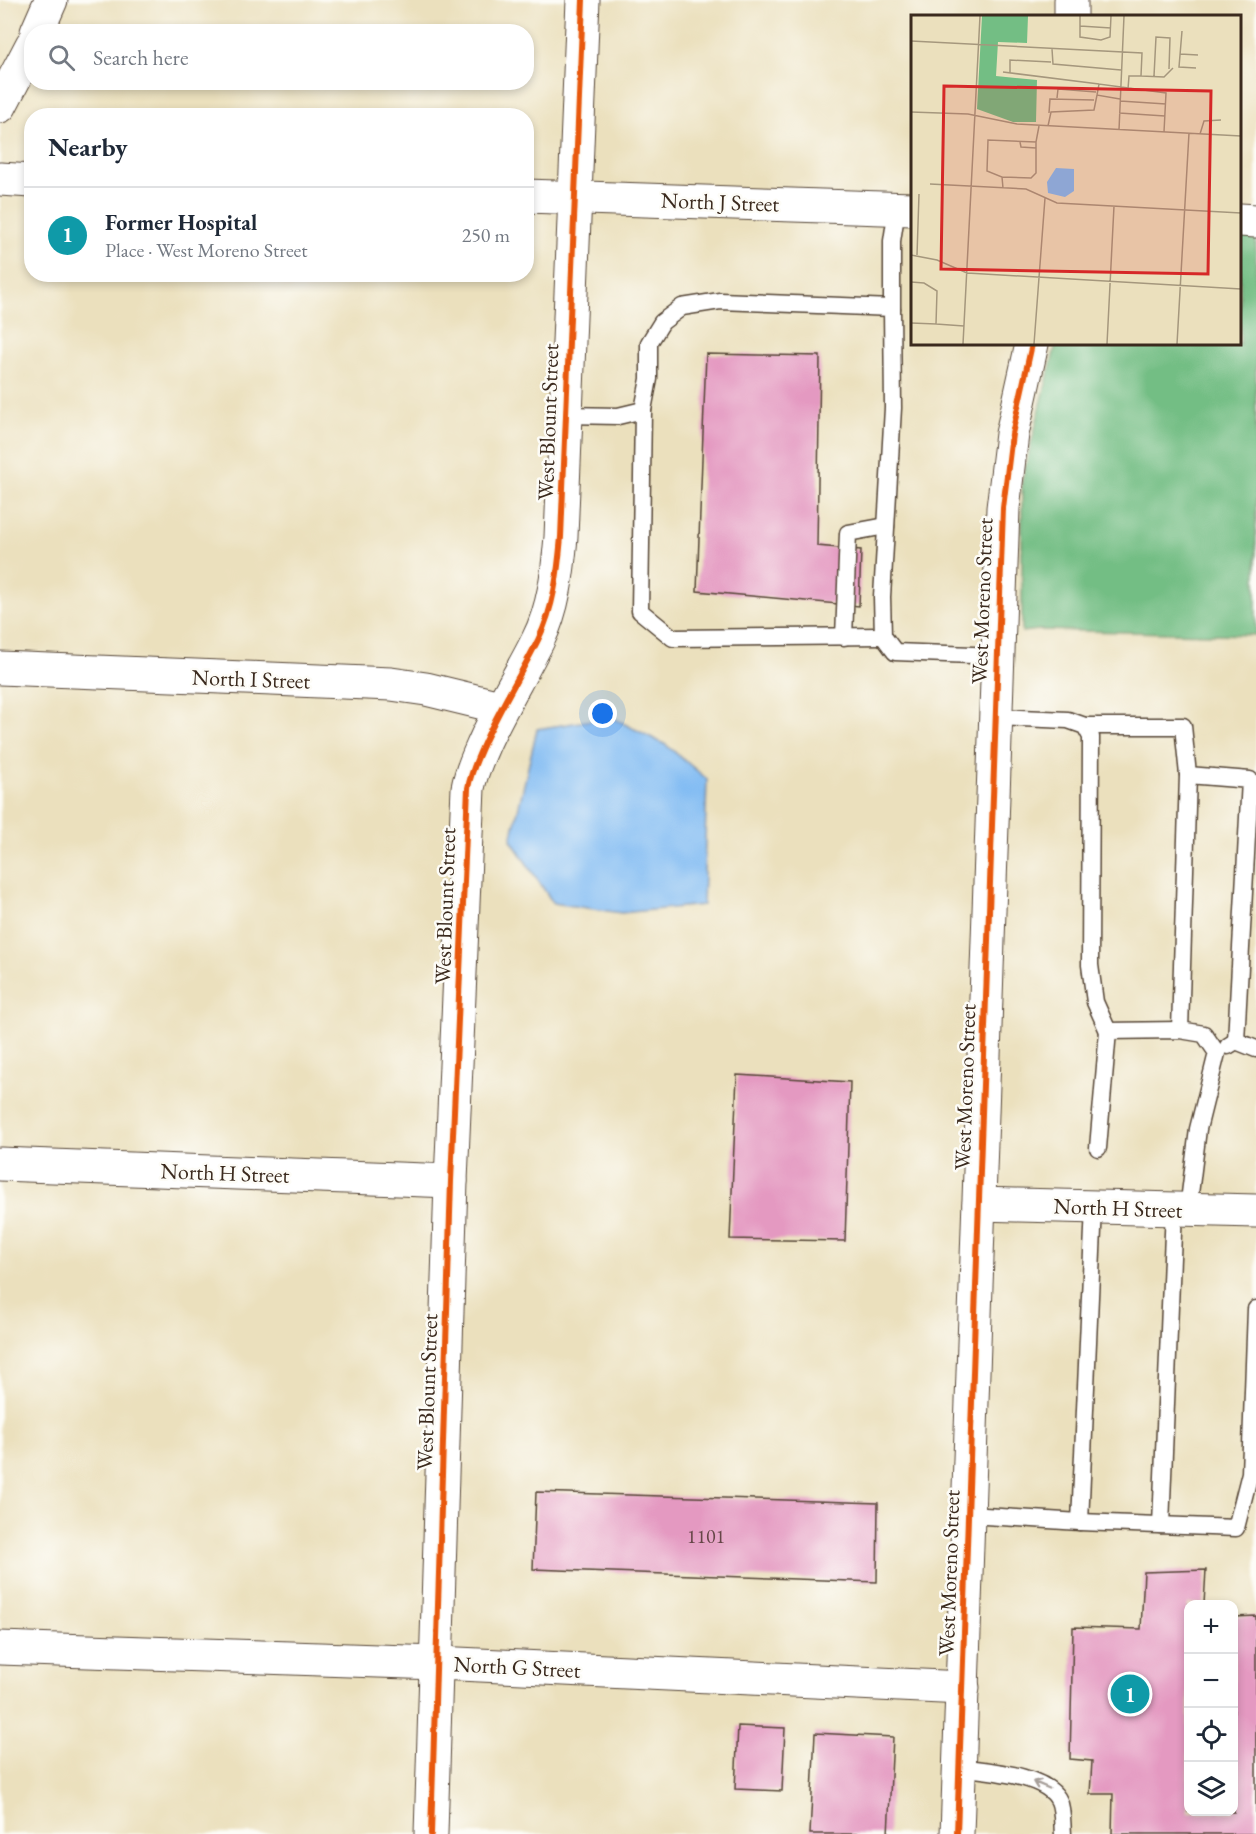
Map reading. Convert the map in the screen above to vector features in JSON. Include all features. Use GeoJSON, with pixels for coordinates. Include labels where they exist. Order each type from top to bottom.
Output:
{"type":"FeatureCollection","features":[{"type":"Feature","properties":{"kind":"street"},"geometry":{"type":"LineString","coordinates":[[41,24],[51,0]]}},
{"type":"Feature","properties":{"kind":"street","name":"West Blount Street"},"geometry":{"type":"LineString","coordinates":[[431,1834],[451,1181],[468,788],[470,774],[500,707],[540,638],[550,610],[558,572],[583,0]]}},
{"type":"Feature","properties":{"kind":"street"},"geometry":{"type":"LineString","coordinates":[[0,106],[24,60]]}},
{"type":"Feature","properties":{"kind":"street"},"geometry":{"type":"LineString","coordinates":[[0,179],[24,180]]}},
{"type":"Feature","properties":{"kind":"street","name":"North J Street"},"geometry":{"type":"LineString","coordinates":[[534,196],[905,208]]}},
{"type":"Feature","properties":{"kind":"street"},"geometry":{"type":"LineString","coordinates":[[1241,220],[1256,221]]}},
{"type":"Feature","properties":{"kind":"street","name":"West Moreno Street"},"geometry":{"type":"LineString","coordinates":[[957,1834],[1004,508],[1012,434],[1032,345]]}},
{"type":"Feature","properties":{"kind":"street","name":"North I Street"},"geometry":{"type":"LineString","coordinates":[[0,668],[391,684],[426,689],[500,707]]}},
{"type":"Feature","properties":{"kind":"street","name":"North H Street"},"geometry":{"type":"LineString","coordinates":[[0,1164],[451,1181]]}},
{"type":"Feature","properties":{"kind":"street","name":"North H Street"},"geometry":{"type":"LineString","coordinates":[[979,1204],[1256,1211]]}},
{"type":"Feature","properties":{"kind":"street","name":"North G Street"},"geometry":{"type":"LineString","coordinates":[[0,1648],[437,1663],[963,1688]]}},
{"type":"Feature","properties":{"kind":"lane"},"geometry":{"type":"LineString","coordinates":[[905,208],[892,241],[893,408],[882,597],[883,636],[895,652],[998,656]]}},
{"type":"Feature","properties":{"kind":"lane"},"geometry":{"type":"LineString","coordinates":[[883,636],[673,638],[640,611],[643,411],[649,379],[649,343],[662,322],[682,307],[720,301],[892,308]]}},
{"type":"Feature","properties":{"kind":"lane"},"geometry":{"type":"LineString","coordinates":[[566,415],[618,416],[643,411]]}},
{"type":"Feature","properties":{"kind":"lane"},"geometry":{"type":"LineString","coordinates":[[844,637],[848,533],[886,526]]}},
{"type":"Feature","properties":{"kind":"lane"},"geometry":{"type":"LineString","coordinates":[[996,717],[1068,720],[1085,726],[1183,726],[1188,775],[1180,1030]]}},
{"type":"Feature","properties":{"kind":"lane"},"geometry":{"type":"LineString","coordinates":[[1085,726],[1092,736],[1090,965],[1095,1002],[1108,1031],[1098,1148]]}},
{"type":"Feature","properties":{"kind":"lane"},"geometry":{"type":"LineString","coordinates":[[1188,775],[1250,780],[1236,1041]]}},
{"type":"Feature","properties":{"kind":"lane"},"geometry":{"type":"LineString","coordinates":[[1108,1031],[1180,1030],[1204,1034],[1217,1053]]}},
{"type":"Feature","properties":{"kind":"lane"},"geometry":{"type":"LineString","coordinates":[[1236,1041],[1256,1049]]}},
{"type":"Feature","properties":{"kind":"lane"},"geometry":{"type":"LineString","coordinates":[[1161,1525],[1181,1209],[1217,1053],[1236,1041]]}},
{"type":"Feature","properties":{"kind":"lane"},"geometry":{"type":"LineString","coordinates":[[1080,1522],[1094,1207]]}},
{"type":"Feature","properties":{"kind":"lane"},"geometry":{"type":"LineString","coordinates":[[969,1515],[1236,1528],[1250,1473],[1256,1309]]}},
{"type":"Feature","properties":{"kind":"lane"},"geometry":{"type":"LineString","coordinates":[[959,1767],[1015,1775],[1050,1788],[1060,1802],[1063,1834]]}},
{"type":"Feature","properties":{"kind":"green space"},"geometry":{"type":"Polygon","coordinates":[[[1241,234],[1256,234],[1256,635],[1039,630],[1022,632],[1022,480],[1056,345],[1241,345],[1241,234]]]}},
{"type":"Feature","properties":{"kind":"water"},"geometry":{"type":"Polygon","coordinates":[[[611,717],[666,745],[707,779],[703,905],[621,913],[553,903],[511,840],[537,729],[611,717]]]}},
{"type":"Feature","properties":{"kind":"building"},"geometry":{"type":"Polygon","coordinates":[[[706,354],[820,356],[817,546],[861,550],[859,606],[697,591],[706,354]]]}},
{"type":"Feature","properties":{"kind":"building"},"geometry":{"type":"Polygon","coordinates":[[[737,1075],[850,1082],[845,1241],[730,1239],[737,1075]]]}},
{"type":"Feature","properties":{"kind":"building"},"geometry":{"type":"Polygon","coordinates":[[[536,1492],[878,1503],[877,1582],[533,1569],[536,1492]]]}},
{"type":"Feature","properties":{"kind":"building"},"geometry":{"type":"Polygon","coordinates":[[[1206,1570],[1204,1600],[1184,1600],[1184,1816],[1238,1816],[1238,1617],[1256,1616],[1256,1834],[1112,1834],[1113,1794],[1090,1794],[1092,1761],[1070,1759],[1073,1627],[1141,1629],[1144,1572],[1206,1570]]]}},
{"type":"Feature","properties":{"kind":"building"},"geometry":{"type":"Polygon","coordinates":[[[738,1726],[785,1728],[782,1791],[735,1789],[738,1726]]]}},
{"type":"Feature","properties":{"kind":"building"},"geometry":{"type":"Polygon","coordinates":[[[815,1733],[893,1737],[888,1834],[810,1834],[815,1733]]]}},
{"type":"Feature","properties":{"kind":"cycle path"},"geometry":{"type":"LineString","coordinates":[[431,1834],[451,1181],[468,788],[485,741],[543,628],[552,602],[557,576],[561,537],[583,0]]}},
{"type":"Feature","properties":{"kind":"cycle path"},"geometry":{"type":"LineString","coordinates":[[957,1834],[1003,508],[1012,434],[1032,345]]}},
{"type":"Feature","properties":{"kind":"place","name":"Former Hospital"},"geometry":{"type":"Point","coordinates":[1130,1694]}}]}
